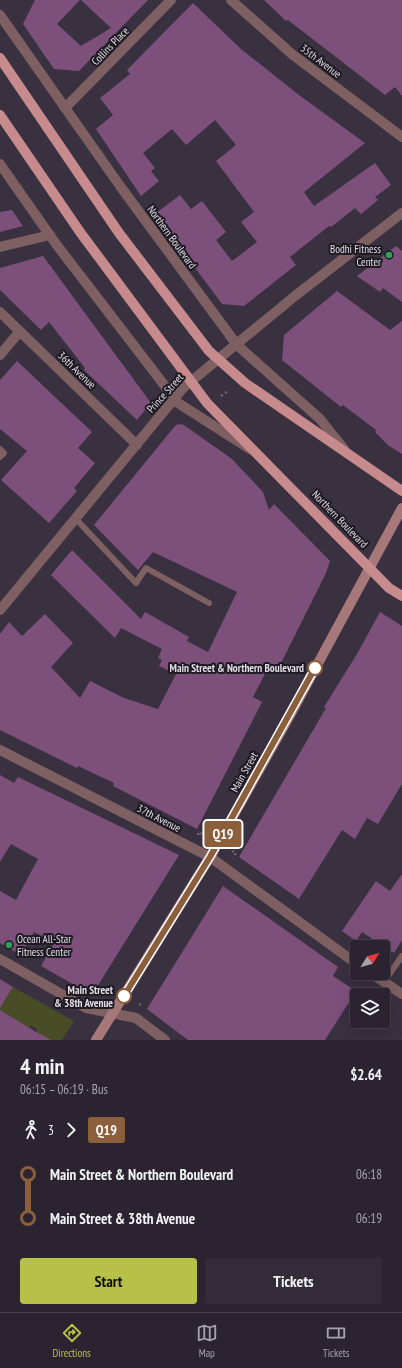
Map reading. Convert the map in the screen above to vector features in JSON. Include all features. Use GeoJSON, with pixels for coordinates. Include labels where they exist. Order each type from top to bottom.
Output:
{"type":"FeatureCollection","features":[{"type":"Feature","properties":{"kind":"main road","name":"Northern Boulevard"},"geometry":{"type":"LineString","coordinates":[[0,58],[106,214],[198,338],[218,360],[245,382],[402,491]]}},
{"type":"Feature","properties":{"kind":"main road","name":"Northern Boulevard"},"geometry":{"type":"LineString","coordinates":[[0,115],[80,232],[207,403],[262,457],[389,588],[402,596]]}},
{"type":"Feature","properties":{"kind":"main road","name":"Main Street"},"geometry":{"type":"LineString","coordinates":[[96,1040],[210,857],[289,717],[402,508]]}},
{"type":"Feature","properties":{"kind":"street","name":"Collins Place"},"geometry":{"type":"LineString","coordinates":[[65,108],[171,0]]}},
{"type":"Feature","properties":{"kind":"street","name":"35th Avenue"},"geometry":{"type":"LineString","coordinates":[[231,0],[293,55],[402,137]]}},
{"type":"Feature","properties":{"kind":"street","name":"Northern Boulevard"},"geometry":{"type":"LineString","coordinates":[[0,15],[120,186],[237,345],[320,419],[348,454]]}},
{"type":"Feature","properties":{"kind":"street","name":"Northern Boulevard"},"geometry":{"type":"LineString","coordinates":[[0,164],[50,235],[174,398],[189,411],[262,457]]}},
{"type":"Feature","properties":{"kind":"street","name":"Prince Street"},"geometry":{"type":"LineString","coordinates":[[0,610],[137,445],[174,398],[190,382],[295,296],[402,213]]}},
{"type":"Feature","properties":{"kind":"street"},"geometry":{"type":"LineString","coordinates":[[0,247],[50,235]]}},
{"type":"Feature","properties":{"kind":"street","name":"36th Avenue"},"geometry":{"type":"LineString","coordinates":[[0,312],[137,445]]}},
{"type":"Feature","properties":{"kind":"street"},"geometry":{"type":"LineString","coordinates":[[0,355],[20,331]]}},
{"type":"Feature","properties":{"kind":"street"},"geometry":{"type":"LineString","coordinates":[[0,593],[8,600]]}},
{"type":"Feature","properties":{"kind":"street","name":"37th Avenue"},"geometry":{"type":"LineString","coordinates":[[0,750],[210,857],[350,959]]}},
{"type":"Feature","properties":{"kind":"street"},"geometry":{"type":"LineString","coordinates":[[0,960],[86,1008],[136,1018],[165,1040]]}},
{"type":"Feature","properties":{"kind":"street"},"geometry":{"type":"LineString","coordinates":[[381,980],[402,994]]}},
{"type":"Feature","properties":{"kind":"lane"},"geometry":{"type":"LineString","coordinates":[[0,450],[4,452],[0,457]]}},
{"type":"Feature","properties":{"kind":"lane"},"geometry":{"type":"LineString","coordinates":[[76,518],[136,583],[146,568],[209,603]]}},
{"type":"Feature","properties":{"kind":"lane"},"geometry":{"type":"LineString","coordinates":[[384,982],[402,956]]}},
{"type":"Feature","properties":{"kind":"path"},"geometry":{"type":"LineString","coordinates":[[221,396],[229,390]]}},
{"type":"Feature","properties":{"kind":"path"},"geometry":{"type":"LineString","coordinates":[[198,835],[199,832],[202,834]]}},
{"type":"Feature","properties":{"kind":"path"},"geometry":{"type":"LineString","coordinates":[[232,851],[236,853],[233,858]]}},
{"type":"Feature","properties":{"kind":"green space"},"geometry":{"type":"Polygon","coordinates":[[[13,987],[74,1021],[62,1040],[33,1040],[37,1029],[31,1025],[29,1028],[0,1010],[0,1004],[2,1005],[13,987]]]}},
{"type":"Feature","properties":{"kind":"building"},"geometry":{"type":"Polygon","coordinates":[[[35,0],[80,0],[57,24],[81,46],[111,28],[81,0],[148,0],[79,71],[54,69],[23,24],[35,0]]]}},
{"type":"Feature","properties":{"kind":"building"},"geometry":{"type":"Polygon","coordinates":[[[264,0],[402,0],[402,96],[395,87],[385,95],[288,20],[286,21],[264,0]]]}},
{"type":"Feature","properties":{"kind":"building"},"geometry":{"type":"Polygon","coordinates":[[[193,3],[241,49],[299,95],[365,143],[304,192],[314,206],[375,163],[391,185],[375,197],[378,200],[361,214],[355,208],[331,227],[329,226],[290,257],[296,265],[244,306],[222,304],[155,214],[180,195],[191,209],[202,201],[226,232],[216,240],[232,261],[257,242],[241,222],[254,212],[216,161],[236,145],[215,120],[186,145],[172,129],[143,153],[155,168],[151,171],[159,181],[141,196],[96,129],[113,115],[100,98],[130,74],[127,70],[193,3]]]}},
{"type":"Feature","properties":{"kind":"building"},"geometry":{"type":"Polygon","coordinates":[[[12,210],[23,226],[0,232],[0,212],[12,210]]]}},
{"type":"Feature","properties":{"kind":"building"},"geometry":{"type":"Polygon","coordinates":[[[396,246],[402,251],[402,302],[383,288],[380,292],[357,276],[396,246]]]}},
{"type":"Feature","properties":{"kind":"building"},"geometry":{"type":"Polygon","coordinates":[[[43,256],[151,403],[137,420],[84,370],[85,368],[49,322],[41,330],[0,290],[0,268],[43,256]]]}},
{"type":"Feature","properties":{"kind":"building"},"geometry":{"type":"Polygon","coordinates":[[[337,291],[390,330],[402,321],[402,454],[389,446],[375,432],[376,430],[343,405],[341,407],[282,360],[284,335],[337,291]]]}},
{"type":"Feature","properties":{"kind":"building"},"geometry":{"type":"Polygon","coordinates":[[[17,361],[92,432],[78,448],[95,463],[74,488],[77,491],[49,523],[1,480],[27,451],[0,429],[0,380],[17,361]]]}},
{"type":"Feature","properties":{"kind":"building"},"geometry":{"type":"Polygon","coordinates":[[[178,424],[184,425],[232,459],[263,492],[269,510],[274,504],[330,561],[326,573],[278,669],[270,664],[253,697],[262,702],[197,829],[113,786],[114,783],[78,766],[77,768],[0,730],[0,634],[9,622],[22,636],[45,614],[73,643],[51,667],[80,698],[90,681],[124,698],[158,709],[176,674],[159,666],[162,660],[158,658],[162,649],[121,628],[115,638],[51,575],[72,550],[141,619],[145,612],[189,637],[187,641],[208,652],[237,592],[153,552],[138,570],[94,525],[178,424]]]}},
{"type":"Feature","properties":{"kind":"building"},"geometry":{"type":"Polygon","coordinates":[[[380,612],[402,626],[402,784],[378,824],[367,818],[355,839],[342,830],[299,899],[239,857],[380,612]]]}},
{"type":"Feature","properties":{"kind":"building"},"geometry":{"type":"Polygon","coordinates":[[[0,775],[14,783],[18,777],[179,855],[92,995],[41,966],[54,943],[34,932],[21,955],[0,943],[0,891],[16,900],[38,859],[11,844],[0,862],[0,775]]]}},
{"type":"Feature","properties":{"kind":"building"},"geometry":{"type":"Polygon","coordinates":[[[402,874],[402,940],[394,953],[390,950],[390,940],[374,940],[362,932],[357,940],[355,940],[342,931],[376,881],[390,891],[402,874]]]}},
{"type":"Feature","properties":{"kind":"building"},"geometry":{"type":"Polygon","coordinates":[[[223,886],[338,967],[333,976],[351,988],[350,988],[350,1000],[325,1040],[188,1040],[147,1009],[223,886]]]}},
{"type":"Feature","properties":{"kind":"building"},"geometry":{"type":"Polygon","coordinates":[[[0,979],[13,987],[0,1008],[0,979]]]}},
{"type":"Feature","properties":{"kind":"building"},"geometry":{"type":"Polygon","coordinates":[[[0,1010],[36,1032],[51,1040],[0,1040],[0,1010]]]}},
{"type":"Feature","properties":{"kind":"bus line","name":"Q19"},"geometry":{"type":"LineString","coordinates":[[124,996],[210,857],[315,668]]}},
{"type":"Feature","properties":{"kind":"place","name":"Bodhi Fitness Center"},"geometry":{"type":"Point","coordinates":[389,255]}},
{"type":"Feature","properties":{"kind":"place","name":"Main Street & Northern Boulevard"},"geometry":{"type":"Point","coordinates":[315,668]}},
{"type":"Feature","properties":{"kind":"place","name":"Ocean All-Star Fitness Center"},"geometry":{"type":"Point","coordinates":[9,945]}},
{"type":"Feature","properties":{"kind":"place","name":"Main Street & 38th Avenue"},"geometry":{"type":"Point","coordinates":[124,996]}}]}
